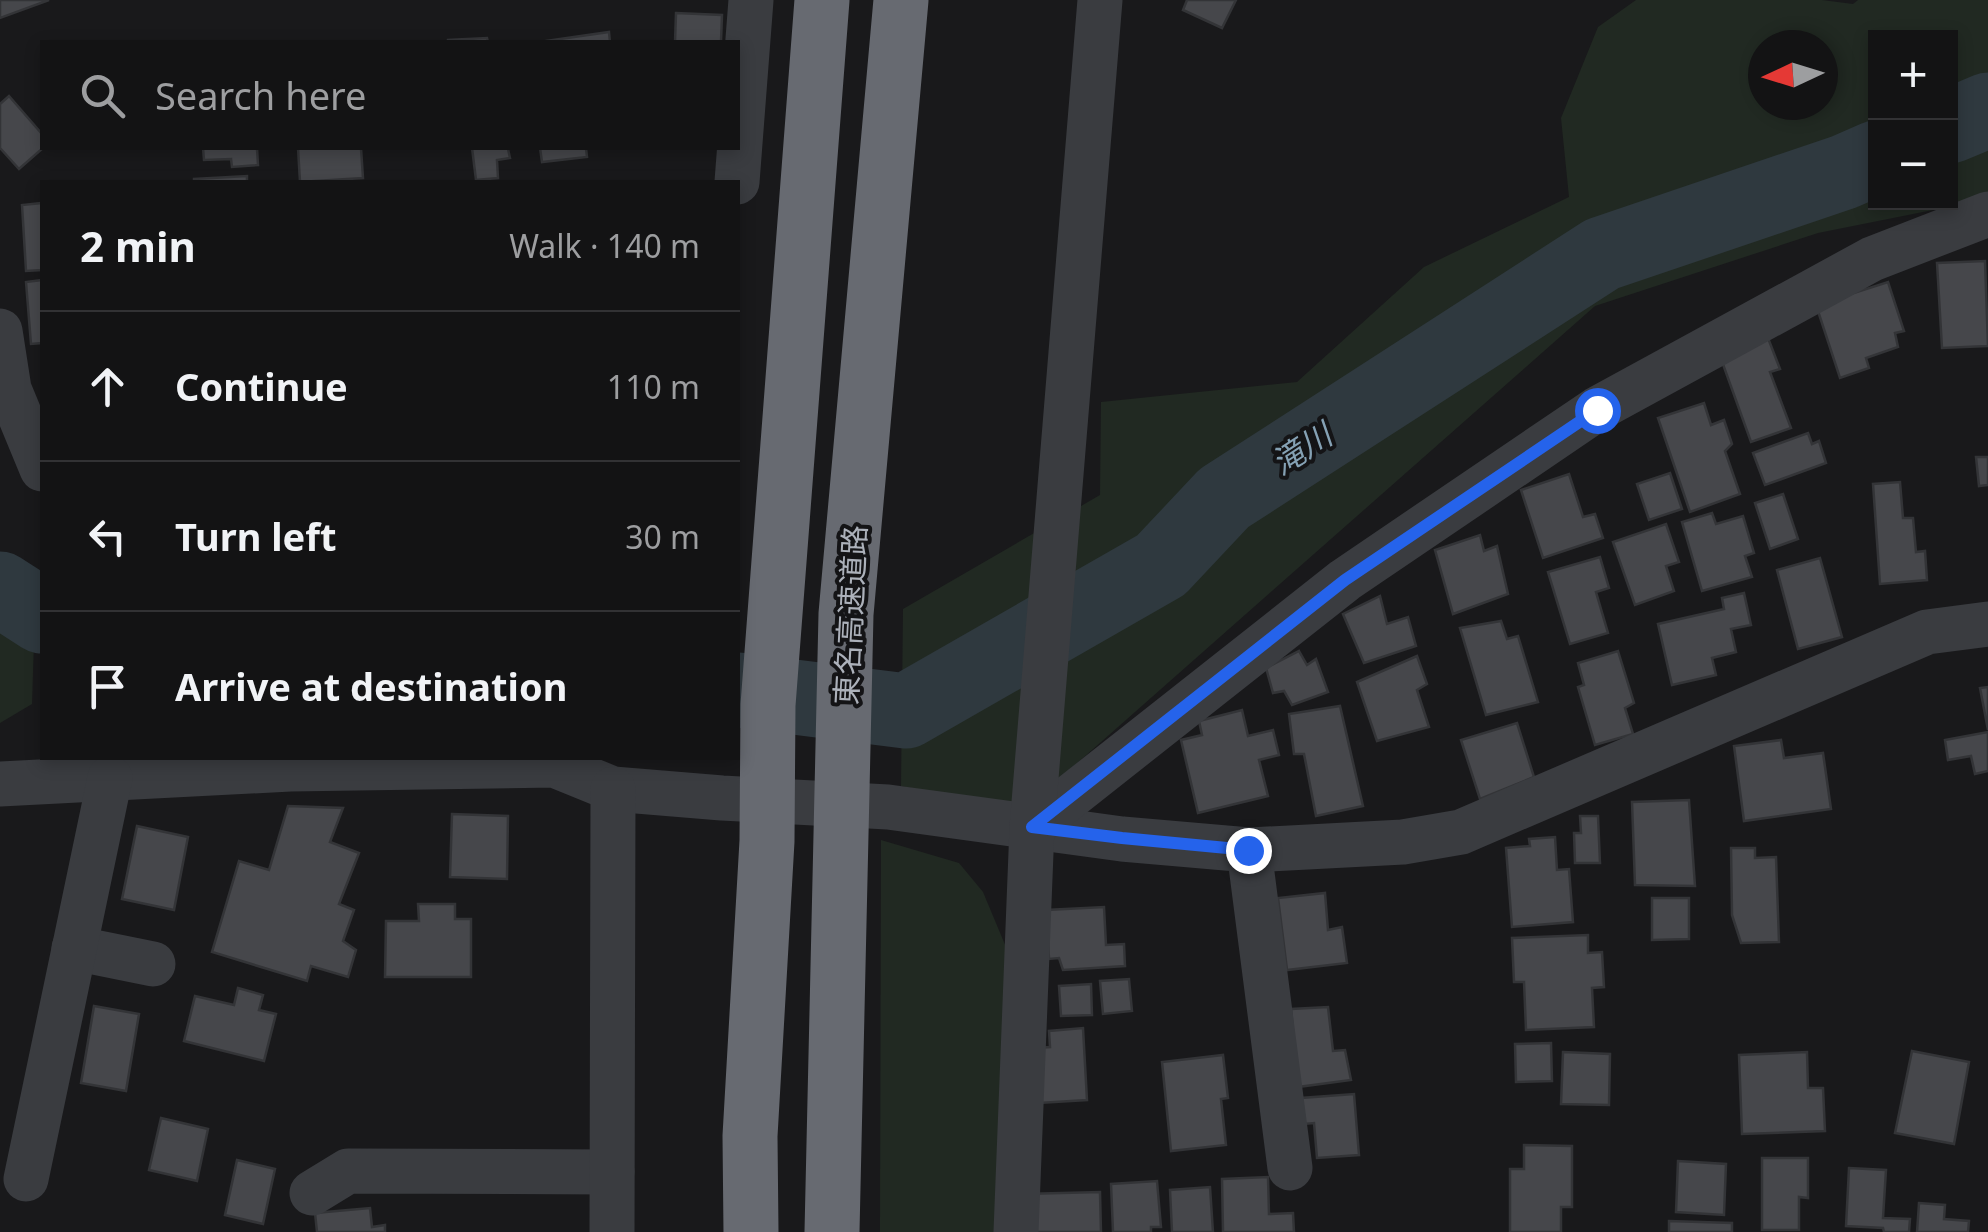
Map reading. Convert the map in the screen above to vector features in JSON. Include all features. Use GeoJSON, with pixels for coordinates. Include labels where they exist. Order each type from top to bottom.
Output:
{"type":"FeatureCollection","features":[{"type":"Feature","properties":{"kind":"highway"},"geometry":{"type":"LineString","coordinates":[[751,1232],[750,1136],[766,841],[768,705],[822,0]]}},
{"type":"Feature","properties":{"kind":"highway","name":"東名高速道路"},"geometry":{"type":"LineString","coordinates":[[832,1232],[846,614],[902,0]]}},
{"type":"Feature","properties":{"kind":"street"},"geometry":{"type":"LineString","coordinates":[[740,143],[751,0]]}},
{"type":"Feature","properties":{"kind":"street"},"geometry":{"type":"LineString","coordinates":[[1016,1232],[1032,827],[1100,0]]}},
{"type":"Feature","properties":{"kind":"street"},"geometry":{"type":"LineString","coordinates":[[737,180],[739,150]]}},
{"type":"Feature","properties":{"kind":"street"},"geometry":{"type":"LineString","coordinates":[[1032,827],[1345,580],[1597,410],[1872,259],[1988,214]]}},
{"type":"Feature","properties":{"kind":"street"},"geometry":{"type":"LineString","coordinates":[[0,330],[9,388],[40,464]]}},
{"type":"Feature","properties":{"kind":"street"},"geometry":{"type":"LineString","coordinates":[[0,784],[287,763],[554,765],[612,789],[888,806],[1122,838],[1248,850],[1403,842],[1461,832],[1927,632],[1988,624]]}},
{"type":"Feature","properties":{"kind":"street"},"geometry":{"type":"LineString","coordinates":[[26,1178],[110,778]]}},
{"type":"Feature","properties":{"kind":"street"},"geometry":{"type":"LineString","coordinates":[[612,789],[612,1232]]}},
{"type":"Feature","properties":{"kind":"street"},"geometry":{"type":"LineString","coordinates":[[1248,850],[1290,1168]]}},
{"type":"Feature","properties":{"kind":"street"},"geometry":{"type":"LineString","coordinates":[[74,948],[153,964]]}},
{"type":"Feature","properties":{"kind":"street"},"geometry":{"type":"LineString","coordinates":[[312,1193],[348,1172],[612,1172]]}},
{"type":"Feature","properties":{"kind":"shaded area"},"geometry":{"type":"Polygon","coordinates":[[[1636,0],[1822,0],[1853,4],[1858,0],[1988,0],[1988,199],[1958,205],[1958,30],[1868,30],[1868,210],[1933,210],[1818,233],[1595,306],[1024,810],[901,786],[903,609],[1100,495],[1101,402],[1297,382],[1424,267],[1569,197],[1561,118],[1598,27],[1636,0]]]}},
{"type":"Feature","properties":{"kind":"shaded area"},"geometry":{"type":"Polygon","coordinates":[[[0,594],[34,642],[32,704],[0,723],[0,594]]]}},
{"type":"Feature","properties":{"kind":"shaded area"},"geometry":{"type":"Polygon","coordinates":[[[881,840],[959,863],[983,892],[1016,971],[1004,1232],[880,1232],[881,840]]]}},
{"type":"Feature","properties":{"kind":"building"},"geometry":{"type":"Polygon","coordinates":[[[0,0],[49,0],[0,18],[0,0]]]}},
{"type":"Feature","properties":{"kind":"building"},"geometry":{"type":"Polygon","coordinates":[[[1187,0],[1236,0],[1222,28],[1183,10],[1187,0]]]}},
{"type":"Feature","properties":{"kind":"building"},"geometry":{"type":"Polygon","coordinates":[[[676,13],[722,15],[721,40],[675,40],[676,13]]]}},
{"type":"Feature","properties":{"kind":"building"},"geometry":{"type":"Polygon","coordinates":[[[609,32],[610,40],[553,40],[609,32]]]}},
{"type":"Feature","properties":{"kind":"building"},"geometry":{"type":"Polygon","coordinates":[[[9,96],[40,132],[41,150],[19,169],[0,148],[0,104],[9,96]]]}},
{"type":"Feature","properties":{"kind":"building"},"geometry":{"type":"Polygon","coordinates":[[[203,150],[257,150],[258,165],[232,167],[231,159],[204,160],[203,150]]]}},
{"type":"Feature","properties":{"kind":"building"},"geometry":{"type":"Polygon","coordinates":[[[298,150],[361,150],[363,178],[300,180],[298,150]]]}},
{"type":"Feature","properties":{"kind":"building"},"geometry":{"type":"Polygon","coordinates":[[[472,150],[508,150],[510,158],[497,160],[498,178],[476,180],[472,150]]]}},
{"type":"Feature","properties":{"kind":"building"},"geometry":{"type":"Polygon","coordinates":[[[540,150],[586,150],[587,157],[542,162],[540,150]]]}},
{"type":"Feature","properties":{"kind":"building"},"geometry":{"type":"Polygon","coordinates":[[[247,176],[247,180],[194,179],[247,176]]]}},
{"type":"Feature","properties":{"kind":"building"},"geometry":{"type":"Polygon","coordinates":[[[40,203],[40,270],[26,271],[22,205],[40,203]]]}},
{"type":"Feature","properties":{"kind":"building"},"geometry":{"type":"Polygon","coordinates":[[[1985,261],[1988,346],[1942,348],[1937,263],[1985,261]]]}},
{"type":"Feature","properties":{"kind":"building"},"geometry":{"type":"Polygon","coordinates":[[[40,280],[40,343],[31,344],[26,282],[40,280]]]}},
{"type":"Feature","properties":{"kind":"building"},"geometry":{"type":"Polygon","coordinates":[[[1888,282],[1904,331],[1895,333],[1898,347],[1866,358],[1869,368],[1840,378],[1816,305],[1888,282]]]}},
{"type":"Feature","properties":{"kind":"building"},"geometry":{"type":"Polygon","coordinates":[[[1768,338],[1780,369],[1770,372],[1791,428],[1751,442],[1720,356],[1768,338]]]}},
{"type":"Feature","properties":{"kind":"building"},"geometry":{"type":"Polygon","coordinates":[[[1704,403],[1711,425],[1724,420],[1732,444],[1725,451],[1740,494],[1690,512],[1658,418],[1704,403]]]}},
{"type":"Feature","properties":{"kind":"building"},"geometry":{"type":"Polygon","coordinates":[[[1808,433],[1812,444],[1819,441],[1826,463],[1765,485],[1753,453],[1808,433]]]}},
{"type":"Feature","properties":{"kind":"building"},"geometry":{"type":"Polygon","coordinates":[[[1976,457],[1988,457],[1988,485],[1979,486],[1976,457]]]}},
{"type":"Feature","properties":{"kind":"building"},"geometry":{"type":"Polygon","coordinates":[[[1670,473],[1682,509],[1649,520],[1637,484],[1670,473]]]}},
{"type":"Feature","properties":{"kind":"building"},"geometry":{"type":"Polygon","coordinates":[[[1569,474],[1583,517],[1595,514],[1603,538],[1543,558],[1521,490],[1569,474]]]}},
{"type":"Feature","properties":{"kind":"building"},"geometry":{"type":"Polygon","coordinates":[[[1900,482],[1903,518],[1913,518],[1916,552],[1925,551],[1927,580],[1880,584],[1873,484],[1900,482]]]}},
{"type":"Feature","properties":{"kind":"building"},"geometry":{"type":"Polygon","coordinates":[[[1783,494],[1798,539],[1770,549],[1755,503],[1783,494]]]}},
{"type":"Feature","properties":{"kind":"building"},"geometry":{"type":"Polygon","coordinates":[[[1712,513],[1716,524],[1743,516],[1754,553],[1745,556],[1752,577],[1702,591],[1682,522],[1712,513]]]}},
{"type":"Feature","properties":{"kind":"building"},"geometry":{"type":"Polygon","coordinates":[[[1666,524],[1679,562],[1666,566],[1674,591],[1635,605],[1613,542],[1666,524]]]}},
{"type":"Feature","properties":{"kind":"building"},"geometry":{"type":"Polygon","coordinates":[[[1480,535],[1484,551],[1497,546],[1508,594],[1453,614],[1435,550],[1480,535]]]}},
{"type":"Feature","properties":{"kind":"building"},"geometry":{"type":"Polygon","coordinates":[[[1600,557],[1609,588],[1596,592],[1608,633],[1570,644],[1548,572],[1600,557]]]}},
{"type":"Feature","properties":{"kind":"building"},"geometry":{"type":"Polygon","coordinates":[[[1820,558],[1842,637],[1798,649],[1777,570],[1820,558]]]}},
{"type":"Feature","properties":{"kind":"building"},"geometry":{"type":"Polygon","coordinates":[[[1744,593],[1751,625],[1731,629],[1736,652],[1712,658],[1716,675],[1672,685],[1658,624],[1724,609],[1722,598],[1744,593]]]}},
{"type":"Feature","properties":{"kind":"building"},"geometry":{"type":"Polygon","coordinates":[[[1380,596],[1387,624],[1408,617],[1416,646],[1364,663],[1343,614],[1380,596]]]}},
{"type":"Feature","properties":{"kind":"building"},"geometry":{"type":"Polygon","coordinates":[[[1501,621],[1507,639],[1518,636],[1538,702],[1486,715],[1460,628],[1501,621]]]}},
{"type":"Feature","properties":{"kind":"building"},"geometry":{"type":"Polygon","coordinates":[[[1299,651],[1307,665],[1316,659],[1328,692],[1292,705],[1284,691],[1273,693],[1266,668],[1299,651]]]}},
{"type":"Feature","properties":{"kind":"building"},"geometry":{"type":"Polygon","coordinates":[[[1618,651],[1634,703],[1625,708],[1633,734],[1595,745],[1578,687],[1584,685],[1578,663],[1618,651]]]}},
{"type":"Feature","properties":{"kind":"building"},"geometry":{"type":"Polygon","coordinates":[[[1417,656],[1427,684],[1417,690],[1429,727],[1377,741],[1357,682],[1417,656]]]}},
{"type":"Feature","properties":{"kind":"building"},"geometry":{"type":"Polygon","coordinates":[[[1988,687],[1988,730],[1980,688],[1988,687]]]}},
{"type":"Feature","properties":{"kind":"building"},"geometry":{"type":"Polygon","coordinates":[[[1340,706],[1363,806],[1316,816],[1304,754],[1294,754],[1289,714],[1340,706]]]}},
{"type":"Feature","properties":{"kind":"building"},"geometry":{"type":"Polygon","coordinates":[[[1242,710],[1248,736],[1273,730],[1279,755],[1259,760],[1268,796],[1198,813],[1181,740],[1202,735],[1199,721],[1242,710]]]}},
{"type":"Feature","properties":{"kind":"building"},"geometry":{"type":"Polygon","coordinates":[[[1517,723],[1534,777],[1480,799],[1461,740],[1517,723]]]}},
{"type":"Feature","properties":{"kind":"building"},"geometry":{"type":"Polygon","coordinates":[[[1988,732],[1988,771],[1975,774],[1971,756],[1948,760],[1945,740],[1988,732]]]}},
{"type":"Feature","properties":{"kind":"building"},"geometry":{"type":"Polygon","coordinates":[[[1781,740],[1784,758],[1823,753],[1831,809],[1744,821],[1734,746],[1781,740]]]}},
{"type":"Feature","properties":{"kind":"building"},"geometry":{"type":"Polygon","coordinates":[[[1689,800],[1695,886],[1635,885],[1632,802],[1689,800]]]}},
{"type":"Feature","properties":{"kind":"building"},"geometry":{"type":"Polygon","coordinates":[[[288,806],[343,808],[330,842],[359,853],[339,904],[354,910],[343,941],[356,950],[348,977],[311,966],[307,981],[212,952],[239,861],[269,870],[288,806]]]}},
{"type":"Feature","properties":{"kind":"building"},"geometry":{"type":"Polygon","coordinates":[[[452,814],[508,816],[507,879],[450,877],[452,814]]]}},
{"type":"Feature","properties":{"kind":"building"},"geometry":{"type":"Polygon","coordinates":[[[1580,816],[1598,816],[1600,863],[1575,863],[1574,833],[1581,833],[1580,816]]]}},
{"type":"Feature","properties":{"kind":"building"},"geometry":{"type":"Polygon","coordinates":[[[137,826],[188,837],[174,910],[122,899],[137,826]]]}},
{"type":"Feature","properties":{"kind":"building"},"geometry":{"type":"Polygon","coordinates":[[[1555,837],[1557,870],[1569,869],[1573,922],[1512,927],[1506,848],[1530,846],[1529,839],[1555,837]]]}},
{"type":"Feature","properties":{"kind":"building"},"geometry":{"type":"Polygon","coordinates":[[[1731,848],[1755,848],[1755,858],[1776,857],[1779,942],[1741,943],[1732,915],[1731,848]]]}},
{"type":"Feature","properties":{"kind":"building"},"geometry":{"type":"Polygon","coordinates":[[[1325,893],[1328,930],[1342,927],[1347,963],[1287,970],[1278,898],[1325,893]]]}},
{"type":"Feature","properties":{"kind":"building"},"geometry":{"type":"Polygon","coordinates":[[[1652,898],[1689,898],[1689,939],[1652,940],[1652,898]]]}},
{"type":"Feature","properties":{"kind":"building"},"geometry":{"type":"Polygon","coordinates":[[[418,904],[455,904],[455,919],[471,919],[471,977],[385,977],[386,921],[419,921],[418,904]]]}},
{"type":"Feature","properties":{"kind":"building"},"geometry":{"type":"Polygon","coordinates":[[[1104,907],[1106,945],[1124,944],[1125,966],[1063,970],[1059,958],[1049,959],[1046,910],[1104,907]]]}},
{"type":"Feature","properties":{"kind":"building"},"geometry":{"type":"Polygon","coordinates":[[[1588,935],[1588,953],[1602,952],[1604,987],[1592,988],[1594,1027],[1526,1030],[1524,982],[1514,982],[1512,938],[1588,935]]]}},
{"type":"Feature","properties":{"kind":"building"},"geometry":{"type":"Polygon","coordinates":[[[1129,979],[1132,1011],[1103,1014],[1100,981],[1129,979]]]}},
{"type":"Feature","properties":{"kind":"building"},"geometry":{"type":"Polygon","coordinates":[[[1091,984],[1092,1015],[1061,1016],[1059,986],[1091,984]]]}},
{"type":"Feature","properties":{"kind":"building"},"geometry":{"type":"Polygon","coordinates":[[[238,988],[263,995],[259,1010],[276,1014],[264,1061],[184,1041],[195,996],[234,1005],[238,988]]]}},
{"type":"Feature","properties":{"kind":"building"},"geometry":{"type":"Polygon","coordinates":[[[94,1006],[139,1014],[126,1091],[81,1083],[94,1006]]]}},
{"type":"Feature","properties":{"kind":"building"},"geometry":{"type":"Polygon","coordinates":[[[1328,1007],[1333,1051],[1345,1050],[1351,1080],[1298,1087],[1291,1009],[1328,1007]]]}},
{"type":"Feature","properties":{"kind":"building"},"geometry":{"type":"Polygon","coordinates":[[[1083,1028],[1087,1100],[1039,1103],[1036,1048],[1050,1047],[1049,1031],[1083,1028]]]}},
{"type":"Feature","properties":{"kind":"building"},"geometry":{"type":"Polygon","coordinates":[[[1551,1043],[1552,1081],[1516,1082],[1515,1044],[1551,1043]]]}},
{"type":"Feature","properties":{"kind":"building"},"geometry":{"type":"Polygon","coordinates":[[[1912,1051],[1969,1062],[1954,1144],[1895,1133],[1912,1051]]]}},
{"type":"Feature","properties":{"kind":"building"},"geometry":{"type":"Polygon","coordinates":[[[1563,1052],[1610,1054],[1609,1105],[1561,1104],[1563,1052]]]}},
{"type":"Feature","properties":{"kind":"building"},"geometry":{"type":"Polygon","coordinates":[[[1807,1052],[1808,1088],[1823,1088],[1825,1131],[1742,1134],[1739,1055],[1807,1052]]]}},
{"type":"Feature","properties":{"kind":"building"},"geometry":{"type":"Polygon","coordinates":[[[1223,1055],[1228,1098],[1221,1099],[1226,1145],[1171,1151],[1162,1062],[1223,1055]]]}},
{"type":"Feature","properties":{"kind":"building"},"geometry":{"type":"Polygon","coordinates":[[[1354,1094],[1359,1155],[1317,1158],[1314,1123],[1304,1124],[1301,1098],[1354,1094]]]}},
{"type":"Feature","properties":{"kind":"building"},"geometry":{"type":"Polygon","coordinates":[[[161,1118],[208,1129],[197,1181],[149,1170],[161,1118]]]}},
{"type":"Feature","properties":{"kind":"building"},"geometry":{"type":"Polygon","coordinates":[[[1524,1145],[1572,1146],[1572,1207],[1561,1207],[1561,1232],[1510,1232],[1510,1169],[1524,1169],[1524,1145]]]}},
{"type":"Feature","properties":{"kind":"building"},"geometry":{"type":"Polygon","coordinates":[[[1762,1158],[1808,1158],[1808,1198],[1799,1197],[1799,1230],[1762,1230],[1762,1158]]]}},
{"type":"Feature","properties":{"kind":"building"},"geometry":{"type":"Polygon","coordinates":[[[237,1160],[275,1169],[263,1224],[225,1215],[237,1160]]]}},
{"type":"Feature","properties":{"kind":"building"},"geometry":{"type":"Polygon","coordinates":[[[1678,1161],[1726,1164],[1724,1215],[1676,1212],[1678,1161]]]}},
{"type":"Feature","properties":{"kind":"building"},"geometry":{"type":"Polygon","coordinates":[[[1849,1168],[1886,1170],[1883,1218],[1910,1219],[1909,1232],[1846,1226],[1849,1168]]]}},
{"type":"Feature","properties":{"kind":"building"},"geometry":{"type":"Polygon","coordinates":[[[1268,1177],[1269,1214],[1293,1213],[1294,1232],[1223,1232],[1222,1179],[1268,1177]]]}},
{"type":"Feature","properties":{"kind":"building"},"geometry":{"type":"Polygon","coordinates":[[[1157,1181],[1161,1227],[1151,1227],[1151,1232],[1113,1232],[1111,1184],[1157,1181]]]}},
{"type":"Feature","properties":{"kind":"building"},"geometry":{"type":"Polygon","coordinates":[[[1210,1187],[1213,1232],[1172,1232],[1170,1190],[1210,1187]]]}},
{"type":"Feature","properties":{"kind":"building"},"geometry":{"type":"Polygon","coordinates":[[[1100,1192],[1101,1232],[1036,1232],[1023,1194],[1100,1192]]]}},
{"type":"Feature","properties":{"kind":"building"},"geometry":{"type":"Polygon","coordinates":[[[1919,1203],[1945,1205],[1944,1219],[1969,1221],[1968,1232],[1917,1232],[1919,1203]]]}},
{"type":"Feature","properties":{"kind":"building"},"geometry":{"type":"Polygon","coordinates":[[[370,1208],[372,1227],[385,1225],[385,1232],[317,1232],[315,1213],[370,1208]]]}},
{"type":"Feature","properties":{"kind":"building"},"geometry":{"type":"Polygon","coordinates":[[[1669,1221],[1732,1223],[1732,1232],[1669,1232],[1669,1221]]]}},
{"type":"Feature","properties":{"kind":"waterway","name":"滝川"},"geometry":{"type":"LineString","coordinates":[[1958,123],[1988,110]]}},
{"type":"Feature","properties":{"kind":"waterway","name":"滝川"},"geometry":{"type":"LineString","coordinates":[[740,690],[906,711],[1161,565],[1224,498],[1602,254],[1868,162]]}},
{"type":"Feature","properties":{"kind":"waterway","name":"滝川"},"geometry":{"type":"LineString","coordinates":[[0,589],[40,615]]}},
{"type":"Feature","properties":{"kind":"route"},"geometry":{"type":"LineString","coordinates":[[1248,850],[1032,827],[1345,580],[1597,410]]}}]}
